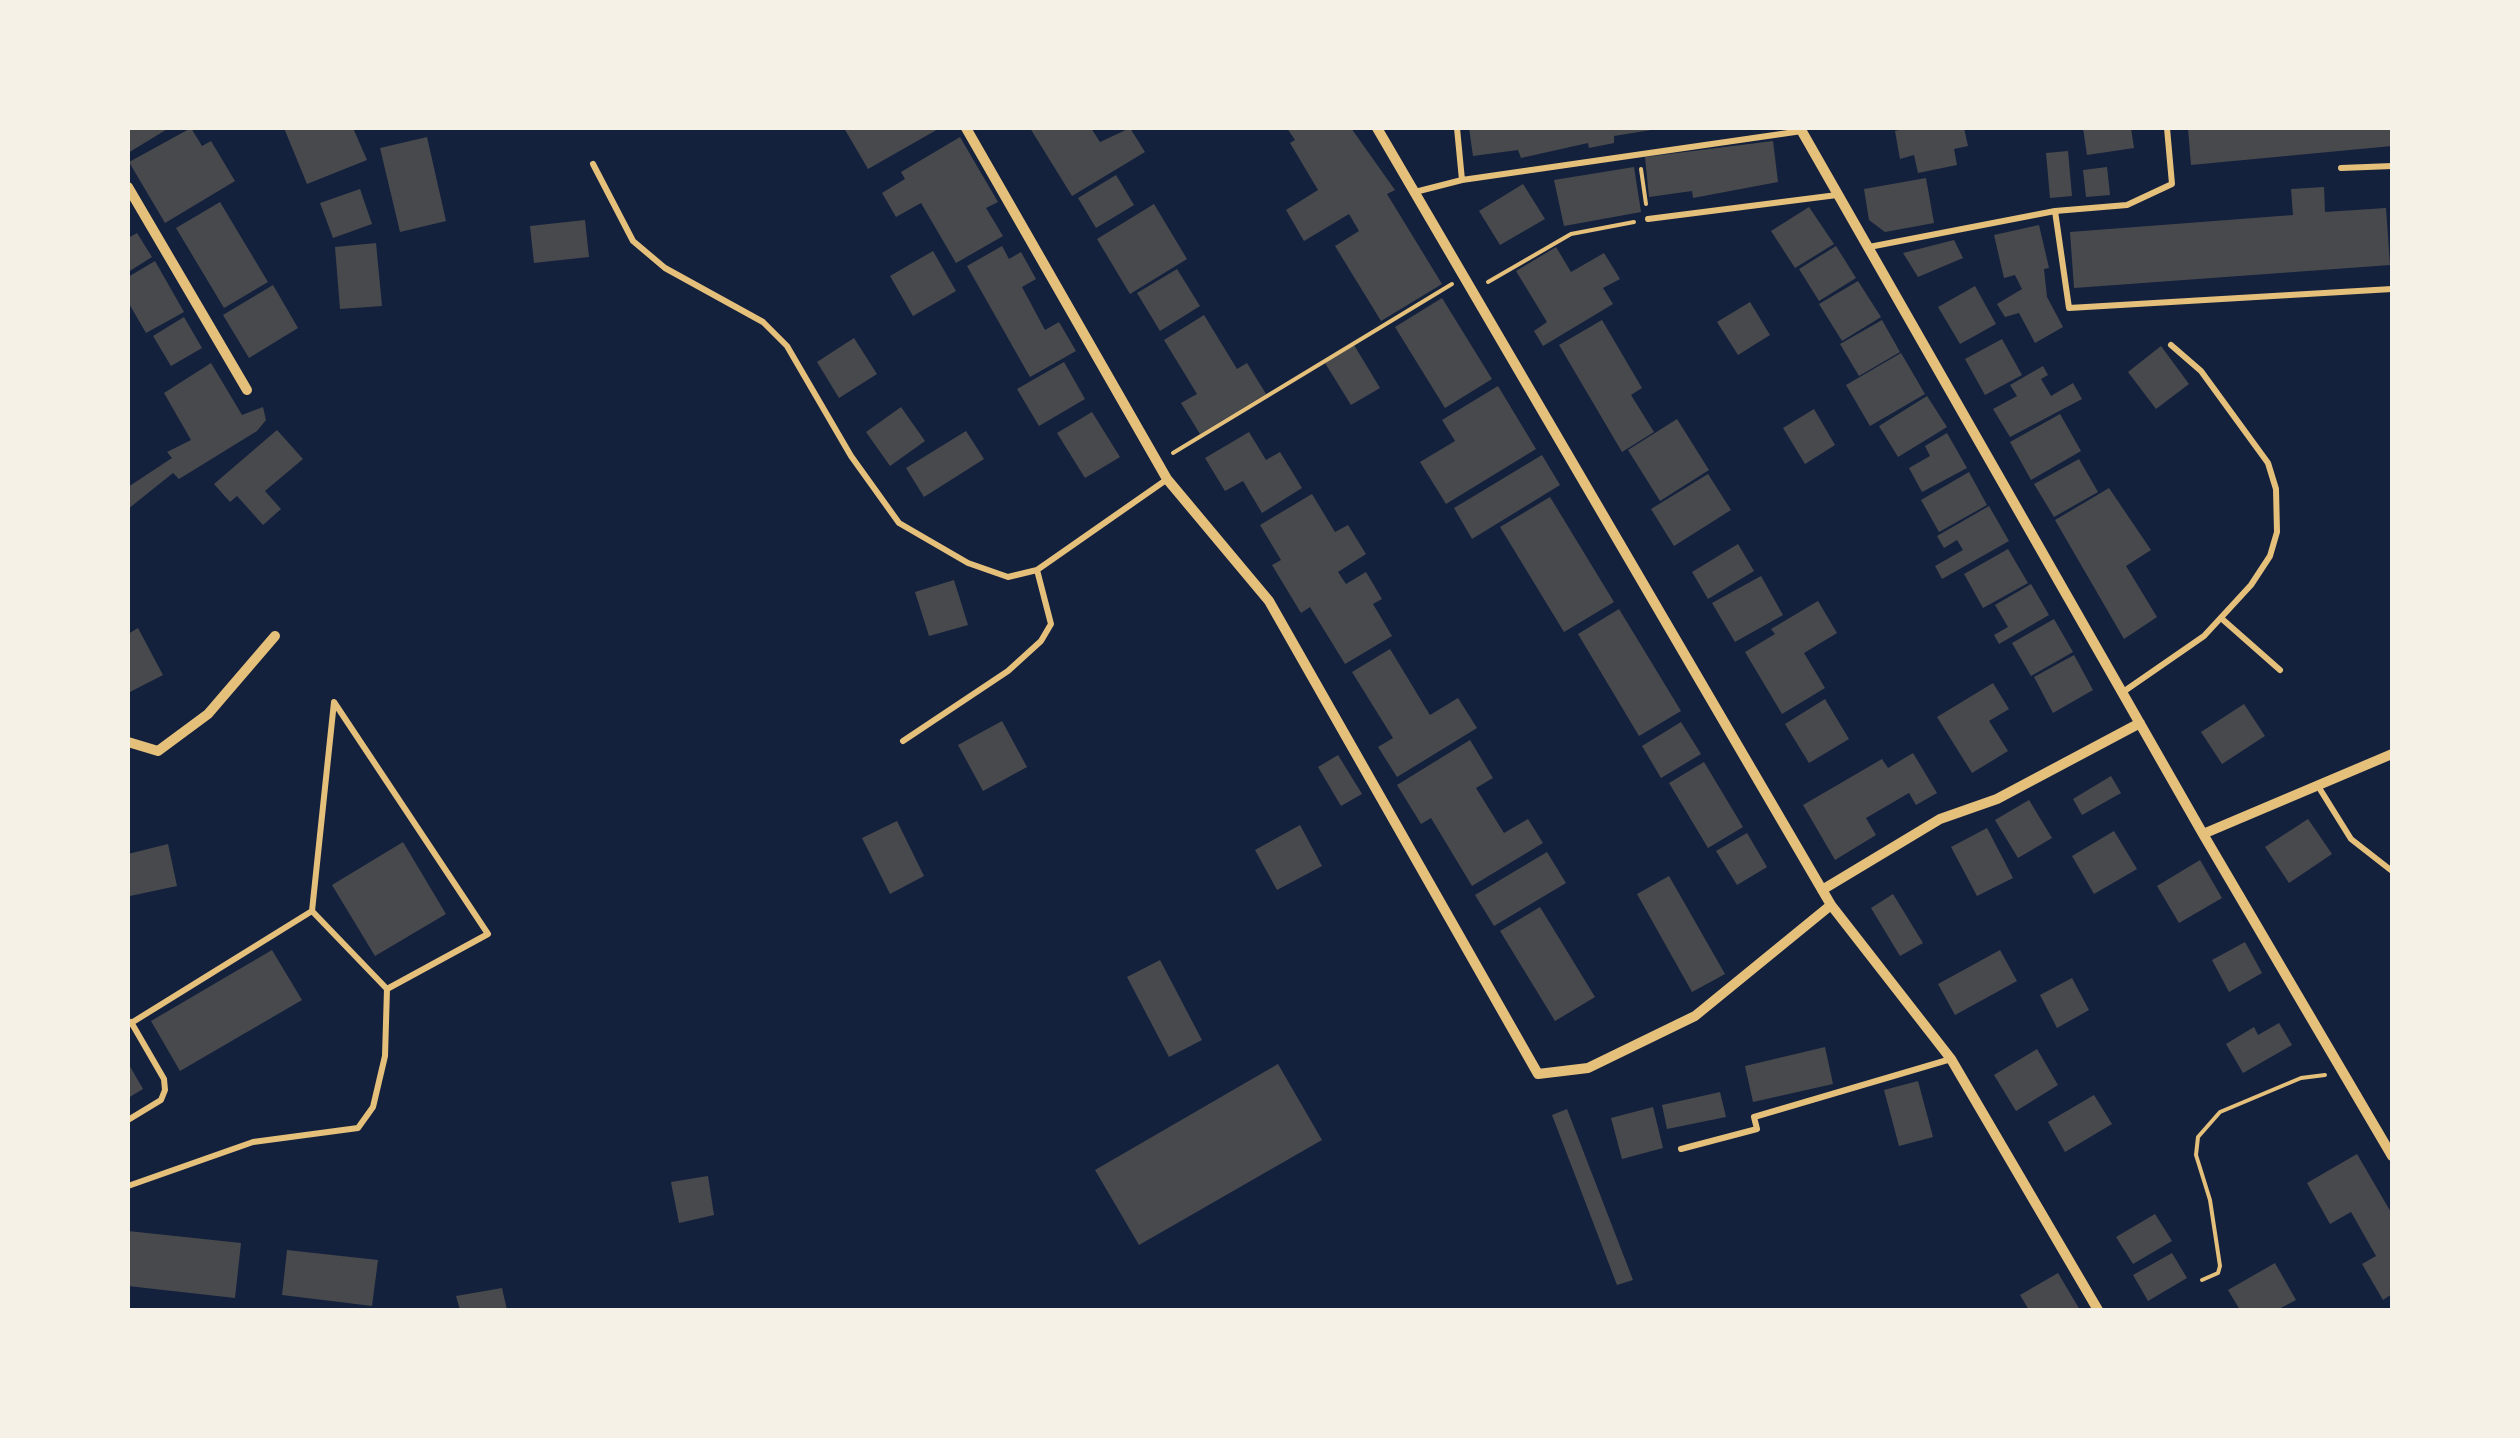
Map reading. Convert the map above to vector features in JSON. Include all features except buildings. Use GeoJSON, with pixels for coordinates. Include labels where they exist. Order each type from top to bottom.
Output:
{"type":"FeatureCollection","features":[{"type":"Feature","properties":{"kind":"street"},"geometry":{"type":"LineString","coordinates":[[966,128],[1167,479],[1270,601],[1538,1074],[1588,1068],[1695,1016],[1831,905]]}},
{"type":"Feature","properties":{"kind":"street"},"geometry":{"type":"LineString","coordinates":[[1377,128],[1831,905],[1951,1059],[2098,1310]]}},
{"type":"Feature","properties":{"kind":"street"},"geometry":{"type":"LineString","coordinates":[[1801,129],[2203,834],[2392,1156]]}},
{"type":"Feature","properties":{"kind":"street"},"geometry":{"type":"LineString","coordinates":[[128,188],[247,390]]}},
{"type":"Feature","properties":{"kind":"street"},"geometry":{"type":"LineString","coordinates":[[128,742],[158,751],[208,714],[274,636]]}},
{"type":"Feature","properties":{"kind":"street"},"geometry":{"type":"LineString","coordinates":[[1822,890],[1940,819],[1997,799],[2140,723]]}},
{"type":"Feature","properties":{"kind":"street"},"geometry":{"type":"LineString","coordinates":[[2203,834],[2392,754]]}},
{"type":"Feature","properties":{"kind":"lane"},"geometry":{"type":"LineString","coordinates":[[1458,128],[1462,180]]}},
{"type":"Feature","properties":{"kind":"lane"},"geometry":{"type":"LineString","coordinates":[[1868,248],[2054,210],[2127,205],[2172,184],[2167,128]]}},
{"type":"Feature","properties":{"kind":"lane"},"geometry":{"type":"LineString","coordinates":[[1415,192],[1462,180],[1801,129]]}},
{"type":"Feature","properties":{"kind":"lane"},"geometry":{"type":"LineString","coordinates":[[593,164],[609,204],[633,242],[665,268],[763,322],[787,346],[851,456],[899,522],[968,563],[1008,577],[1037,570],[1167,479]]}},
{"type":"Feature","properties":{"kind":"lane"},"geometry":{"type":"LineString","coordinates":[[2341,168],[2392,166]]}},
{"type":"Feature","properties":{"kind":"lane"},"geometry":{"type":"LineString","coordinates":[[1648,220],[1838,195]]}},
{"type":"Feature","properties":{"kind":"lane"},"geometry":{"type":"LineString","coordinates":[[2054,210],[2069,308],[2392,289]]}},
{"type":"Feature","properties":{"kind":"lane"},"geometry":{"type":"LineString","coordinates":[[2123,692],[2204,636],[2252,585],[2270,556],[2277,532],[2276,489],[2268,463],[2202,371],[2171,345]]}},
{"type":"Feature","properties":{"kind":"lane"},"geometry":{"type":"LineString","coordinates":[[903,741],[1008,671],[1042,641],[1051,624],[1037,570]]}},
{"type":"Feature","properties":{"kind":"lane"},"geometry":{"type":"LineString","coordinates":[[2221,618],[2280,670]]}},
{"type":"Feature","properties":{"kind":"lane"},"geometry":{"type":"LineString","coordinates":[[128,1186],[252,1142],[358,1128],[372,1107],[385,1056],[387,989],[312,911],[334,702],[488,934],[387,989]]}},
{"type":"Feature","properties":{"kind":"lane"},"geometry":{"type":"LineString","coordinates":[[2318,785],[2351,839],[2392,871]]}},
{"type":"Feature","properties":{"kind":"lane"},"geometry":{"type":"LineString","coordinates":[[128,1120],[161,1100],[165,1090],[164,1079],[129,1023],[312,911]]}},
{"type":"Feature","properties":{"kind":"lane"},"geometry":{"type":"LineString","coordinates":[[1682,1149],[1757,1128],[1754,1117],[1951,1059]]}},
{"type":"Feature","properties":{"kind":"path"},"geometry":{"type":"LineString","coordinates":[[1473,291],[1572,234],[1648,220],[1638,155]]}},
{"type":"Feature","properties":{"kind":"path"},"geometry":{"type":"LineString","coordinates":[[1158,462],[1464,276]]}},
{"type":"Feature","properties":{"kind":"path"},"geometry":{"type":"LineString","coordinates":[[2202,1280],[2218,1274],[2220,1266],[2210,1200],[2196,1155],[2198,1138],[2220,1112],[2258,1100],[2292,1081],[2345,1076]]}}]}
